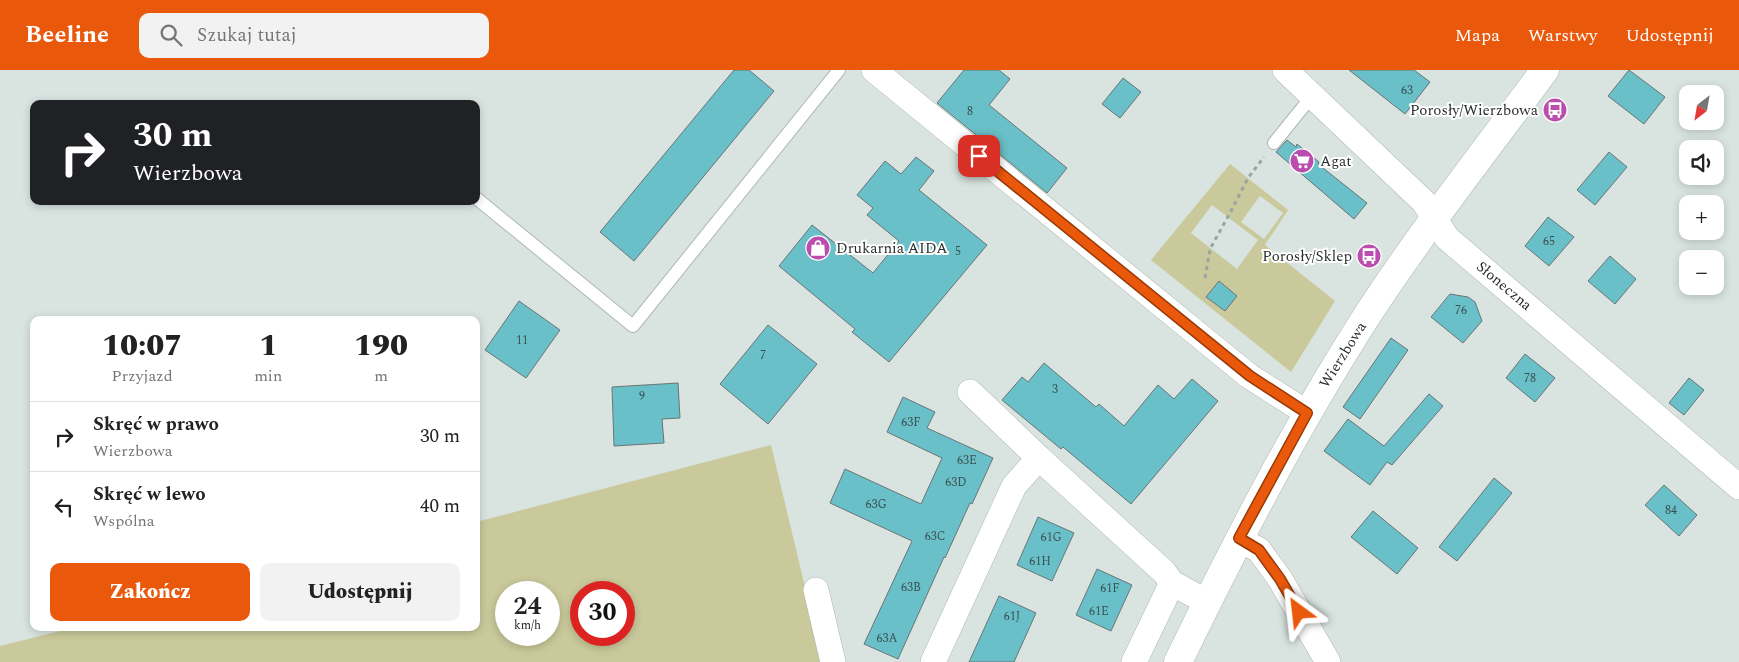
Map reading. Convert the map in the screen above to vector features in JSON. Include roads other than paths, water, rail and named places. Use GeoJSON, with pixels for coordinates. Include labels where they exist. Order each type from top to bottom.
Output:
{"type":"FeatureCollection","features":[{"type":"Feature","properties":{"kind":"street"},"geometry":{"type":"LineString","coordinates":[[874,70],[1250,376],[1307,413]]}},
{"type":"Feature","properties":{"kind":"street","name":"Słoneczna"},"geometry":{"type":"LineString","coordinates":[[1285,70],[1424,202],[1447,238],[1739,487]]}},
{"type":"Feature","properties":{"kind":"street","name":"Wierzbowa"},"geometry":{"type":"LineString","coordinates":[[1178,662],[1239,538],[1307,413],[1368,315],[1434,218],[1545,70]]}},
{"type":"Feature","properties":{"kind":"street"},"geometry":{"type":"LineString","coordinates":[[970,392],[1164,572],[1172,583],[1207,602]]}},
{"type":"Feature","properties":{"kind":"street"},"geometry":{"type":"LineString","coordinates":[[933,662],[1014,486],[1039,458]]}},
{"type":"Feature","properties":{"kind":"street"},"geometry":{"type":"LineString","coordinates":[[1239,538],[1259,550],[1280,579],[1328,662]]}},
{"type":"Feature","properties":{"kind":"street"},"geometry":{"type":"LineString","coordinates":[[1134,662],[1172,583]]}},
{"type":"Feature","properties":{"kind":"street"},"geometry":{"type":"LineString","coordinates":[[816,590],[833,662]]}},
{"type":"Feature","properties":{"kind":"lane"},"geometry":{"type":"LineString","coordinates":[[480,201],[633,326],[839,70]]}},
{"type":"Feature","properties":{"kind":"lane"},"geometry":{"type":"LineString","coordinates":[[1274,143],[1312,96]]}},
{"type":"Feature","properties":{"kind":"place","name":"Porosły/Wierzbowa"},"geometry":{"type":"Point","coordinates":[1555,110]}},
{"type":"Feature","properties":{"kind":"place","name":"Agat"},"geometry":{"type":"Point","coordinates":[1302,161]}},
{"type":"Feature","properties":{"kind":"place","name":"Drukarnia AIDA"},"geometry":{"type":"Point","coordinates":[818,248]}},
{"type":"Feature","properties":{"kind":"place","name":"Porosły/Sklep"},"geometry":{"type":"Point","coordinates":[1369,256]}}]}
